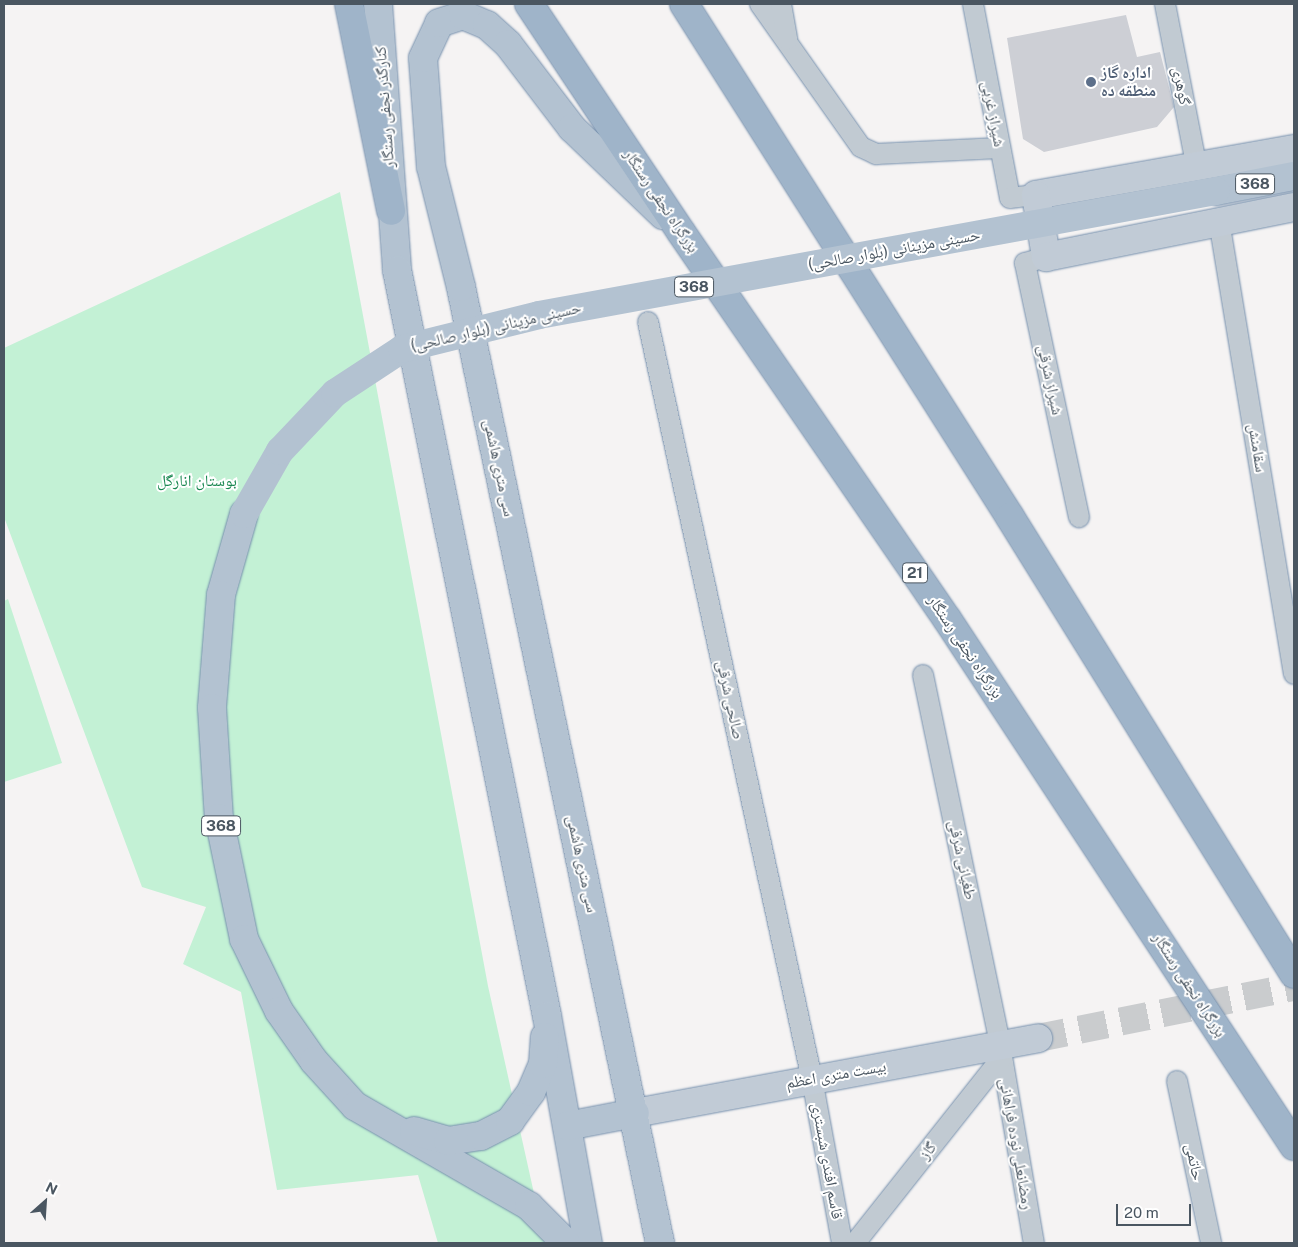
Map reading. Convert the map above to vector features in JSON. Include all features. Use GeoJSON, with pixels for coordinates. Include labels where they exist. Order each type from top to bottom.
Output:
{"type":"FeatureCollection","features":[{"type":"Feature","properties":{"kind":"highway"},"geometry":{"type":"LineString","coordinates":[[349,4],[392,211]]}},
{"type":"Feature","properties":{"kind":"highway","name":"بزرگراه نجفی رستگار"},"geometry":{"type":"LineString","coordinates":[[529,4],[681,232],[947,619],[1294,1146]]}},
{"type":"Feature","properties":{"kind":"highway"},"geometry":{"type":"LineString","coordinates":[[684,4],[1010,517],[1294,974]]}},
{"type":"Feature","properties":{"kind":"main road","name":"کنارگذر نجفی رستگار"},"geometry":{"type":"LineString","coordinates":[[378,4],[392,211]]}},
{"type":"Feature","properties":{"kind":"main road","name":"سی متری هاشمی"},"geometry":{"type":"LineString","coordinates":[[660,1243],[635,1113],[468,320],[430,167],[424,58],[439,23],[463,15],[486,25],[501,38],[572,128],[681,232]]}},
{"type":"Feature","properties":{"kind":"main road","name":"368"},"geometry":{"type":"LineString","coordinates":[[1036,195],[1294,150]]}},
{"type":"Feature","properties":{"kind":"main road","name":"حسینی مزینانی (بلوار صالحی)"},"geometry":{"type":"LineString","coordinates":[[355,1106],[314,1061],[279,1011],[244,939],[219,818],[212,708],[222,595],[244,514],[280,451],[335,393],[402,349],[539,315],[1294,176]]}},
{"type":"Feature","properties":{"kind":"main road"},"geometry":{"type":"LineString","coordinates":[[1036,195],[1046,257],[1294,206]]}},
{"type":"Feature","properties":{"kind":"main road"},"geometry":{"type":"LineString","coordinates":[[392,211],[397,270],[548,1016],[588,1243]]}},
{"type":"Feature","properties":{"kind":"main road"},"geometry":{"type":"LineString","coordinates":[[410,334],[468,320]]}},
{"type":"Feature","properties":{"kind":"main road"},"geometry":{"type":"LineString","coordinates":[[355,1106],[403,1128],[448,1141],[481,1136],[510,1121],[531,1092],[543,1064],[548,1016]]}},
{"type":"Feature","properties":{"kind":"main road","name":"بیست متری اعظم"},"geometry":{"type":"LineString","coordinates":[[635,1113],[812,1079],[1000,1052],[1038,1038]]}},
{"type":"Feature","properties":{"kind":"main road"},"geometry":{"type":"LineString","coordinates":[[355,1106],[529,1206],[566,1243]]}},
{"type":"Feature","properties":{"kind":"main road"},"geometry":{"type":"LineString","coordinates":[[567,1126],[635,1113]]}},
{"type":"Feature","properties":{"kind":"street"},"geometry":{"type":"LineString","coordinates":[[760,4],[861,147],[876,154],[1000,148]]}},
{"type":"Feature","properties":{"kind":"street"},"geometry":{"type":"LineString","coordinates":[[781,4],[788,45]]}},
{"type":"Feature","properties":{"kind":"street","name":"شیراز غربی"},"geometry":{"type":"LineString","coordinates":[[973,4],[1010,198],[1036,195]]}},
{"type":"Feature","properties":{"kind":"street","name":"گوهری"},"geometry":{"type":"LineString","coordinates":[[1165,4],[1197,168]]}},
{"type":"Feature","properties":{"kind":"street","name":"سقامنش"},"geometry":{"type":"LineString","coordinates":[[1219,221],[1294,670]]}},
{"type":"Feature","properties":{"kind":"street","name":"شیراز شرقی"},"geometry":{"type":"LineString","coordinates":[[1046,257],[1025,264],[1079,517]]}},
{"type":"Feature","properties":{"kind":"street","name":"صالحی شرقی"},"geometry":{"type":"LineString","coordinates":[[648,322],[812,1079]]}},
{"type":"Feature","properties":{"kind":"street","name":"طغیانی شرقی"},"geometry":{"type":"LineString","coordinates":[[924,675],[1000,1052]]}},
{"type":"Feature","properties":{"kind":"street","name":"گاز"},"geometry":{"type":"LineString","coordinates":[[855,1243],[1000,1052]]}},
{"type":"Feature","properties":{"kind":"street","name":"رمضانعلی نوده فراهانی"},"geometry":{"type":"LineString","coordinates":[[1000,1052],[1034,1243]]}},
{"type":"Feature","properties":{"kind":"street","name":"قاسم افندی شبستری"},"geometry":{"type":"LineString","coordinates":[[812,1079],[842,1243]]}},
{"type":"Feature","properties":{"kind":"street","name":"حاتمی"},"geometry":{"type":"LineString","coordinates":[[1177,1080],[1211,1243]]}},
{"type":"Feature","properties":{"kind":"green space","name":"بوستان انارگل"},"geometry":{"type":"Polygon","coordinates":[[[340,192],[488,986],[545,1243],[438,1243],[418,1175],[277,1190],[241,992],[183,964],[206,907],[142,887],[4,517],[4,348],[340,192]]]}},
{"type":"Feature","properties":{"kind":"green space"},"geometry":{"type":"Polygon","coordinates":[[[8,599],[62,763],[4,782],[4,601],[8,599]]]}},
{"type":"Feature","properties":{"kind":"building","name":"اداره گاز منطقه ده"},"geometry":{"type":"Polygon","coordinates":[[[1126,15],[1137,57],[1160,52],[1174,107],[1157,127],[1044,152],[1023,139],[1007,38],[1126,15]]]}},
{"type":"Feature","properties":{"kind":"tunnel"},"geometry":{"type":"LineString","coordinates":[[1038,1038],[1294,987]]}},
{"type":"Feature","properties":{"kind":"place","name":"اداره گاز منطقه ده"},"geometry":{"type":"Point","coordinates":[1091,82]}}]}
